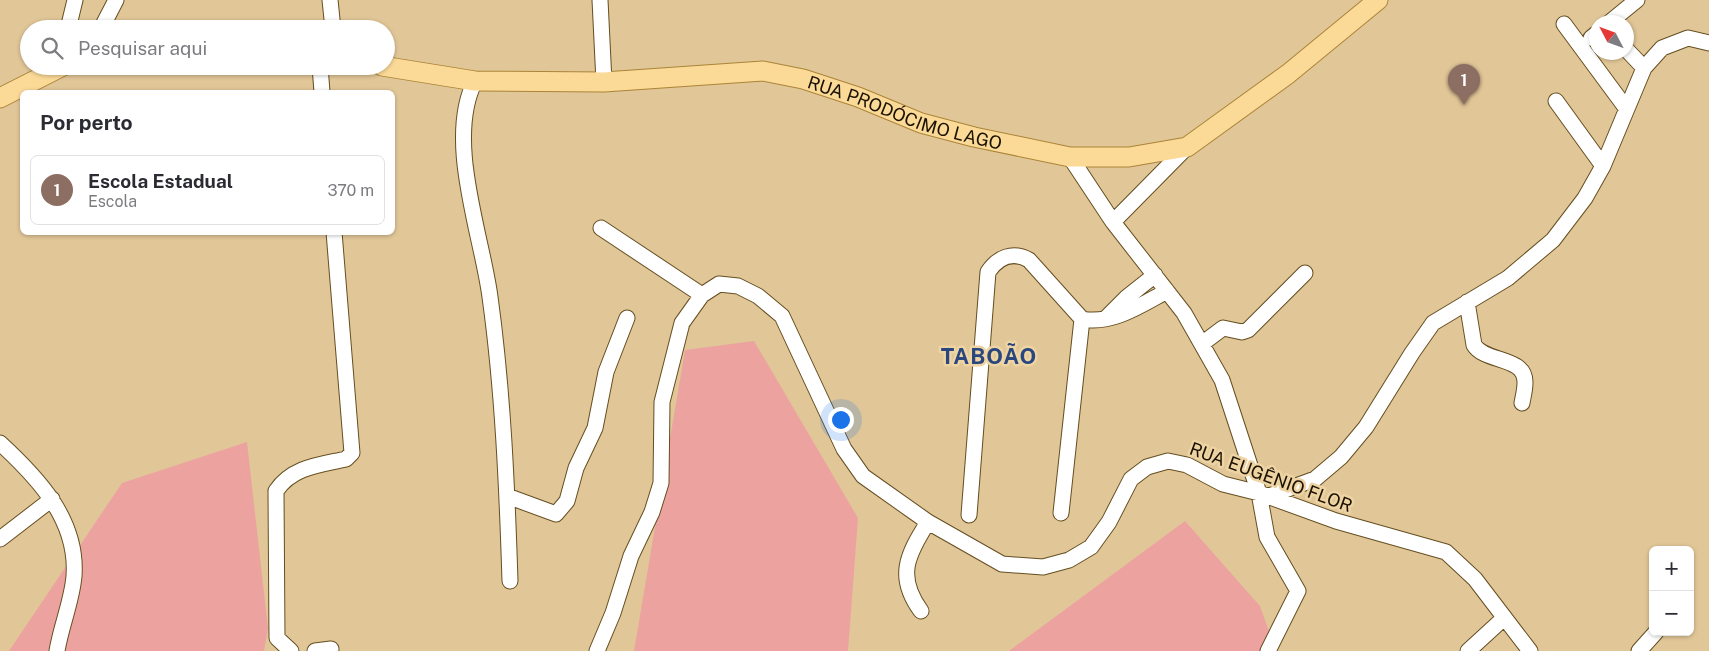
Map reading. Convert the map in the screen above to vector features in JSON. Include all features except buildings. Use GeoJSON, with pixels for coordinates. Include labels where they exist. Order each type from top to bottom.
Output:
{"type":"FeatureCollection","features":[{"type":"Feature","properties":{"kind":"main road","name":"RUA PRODÓCIMO LAGO"},"geometry":{"type":"LineString","coordinates":[[395,68],[475,81],[604,82],[763,71],[803,79],[858,97],[921,123],[974,137],[1070,156],[1129,157],[1187,147],[1288,74],[1378,0]]}},
{"type":"Feature","properties":{"kind":"main road"},"geometry":{"type":"LineString","coordinates":[[0,98],[44,75]]}},
{"type":"Feature","properties":{"kind":"street"},"geometry":{"type":"LineString","coordinates":[[70,20],[75,0]]}},
{"type":"Feature","properties":{"kind":"street"},"geometry":{"type":"LineString","coordinates":[[106,20],[116,0]]}},
{"type":"Feature","properties":{"kind":"street"},"geometry":{"type":"LineString","coordinates":[[330,0],[331,20]]}},
{"type":"Feature","properties":{"kind":"street"},"geometry":{"type":"LineString","coordinates":[[600,0],[604,82]]}},
{"type":"Feature","properties":{"kind":"street"},"geometry":{"type":"LineString","coordinates":[[1618,15],[1636,0]]}},
{"type":"Feature","properties":{"kind":"street"},"geometry":{"type":"LineString","coordinates":[[1564,24],[1626,108]]}},
{"type":"Feature","properties":{"kind":"street"},"geometry":{"type":"LineString","coordinates":[[1264,495],[1314,479],[1341,457],[1366,427],[1412,353],[1434,323],[1508,278],[1553,240],[1585,198],[1603,166],[1644,68],[1662,48],[1688,38],[1709,43]]}},
{"type":"Feature","properties":{"kind":"street"},"geometry":{"type":"LineString","coordinates":[[1634,57],[1644,68]]}},
{"type":"Feature","properties":{"kind":"street"},"geometry":{"type":"LineString","coordinates":[[321,75],[322,90]]}},
{"type":"Feature","properties":{"kind":"street"},"geometry":{"type":"LineString","coordinates":[[475,81],[470,90],[463,148],[469,194],[479,231],[490,296],[507,496],[510,581]]}},
{"type":"Feature","properties":{"kind":"street"},"geometry":{"type":"LineString","coordinates":[[1556,101],[1603,166]]}},
{"type":"Feature","properties":{"kind":"street"},"geometry":{"type":"LineString","coordinates":[[1113,222],[1187,147]]}},
{"type":"Feature","properties":{"kind":"street"},"geometry":{"type":"LineString","coordinates":[[1070,156],[1113,222],[1184,313],[1203,343],[1222,380],[1264,495],[1267,537],[1298,591],[1268,651]]}},
{"type":"Feature","properties":{"kind":"street"},"geometry":{"type":"LineString","coordinates":[[601,228],[702,295]]}},
{"type":"Feature","properties":{"kind":"street"},"geometry":{"type":"LineString","coordinates":[[290,651],[277,638],[276,491],[283,480],[294,472],[346,459],[352,453],[334,235]]}},
{"type":"Feature","properties":{"kind":"street"},"geometry":{"type":"LineString","coordinates":[[969,515],[988,272],[995,262],[1006,256],[1020,255],[1029,260],[1082,320],[1095,322],[1124,314],[1130,303],[1155,275]]}},
{"type":"Feature","properties":{"kind":"street"},"geometry":{"type":"LineString","coordinates":[[1203,343],[1223,328],[1242,332],[1248,330],[1306,273]]}},
{"type":"Feature","properties":{"kind":"street","name":"RUA EUGÊNIO FLOR"},"geometry":{"type":"LineString","coordinates":[[596,651],[613,613],[631,556],[652,512],[661,483],[662,402],[667,375],[682,323],[702,295],[719,284],[738,286],[758,296],[782,316],[844,449],[863,476],[928,522],[1002,564],[1043,567],[1069,560],[1091,546],[1109,522],[1131,479],[1148,467],[1168,462],[1187,465],[1223,484],[1264,495],[1336,521],[1446,552],[1475,579],[1530,651]]}},
{"type":"Feature","properties":{"kind":"street"},"geometry":{"type":"LineString","coordinates":[[1130,303],[1167,291]]}},
{"type":"Feature","properties":{"kind":"street"},"geometry":{"type":"LineString","coordinates":[[1467,302],[1474,345],[1478,350],[1513,364],[1522,373],[1526,382],[1522,403]]}},
{"type":"Feature","properties":{"kind":"street"},"geometry":{"type":"LineString","coordinates":[[507,496],[556,514],[567,501],[576,468],[595,428],[606,372],[627,318]]}},
{"type":"Feature","properties":{"kind":"street"},"geometry":{"type":"LineString","coordinates":[[1061,513],[1082,320]]}},
{"type":"Feature","properties":{"kind":"street"},"geometry":{"type":"LineString","coordinates":[[0,443],[20,461],[52,499],[74,543],[74,577],[58,651]]}},
{"type":"Feature","properties":{"kind":"street"},"geometry":{"type":"LineString","coordinates":[[0,538],[52,499]]}},
{"type":"Feature","properties":{"kind":"street"},"geometry":{"type":"LineString","coordinates":[[921,611],[910,596],[906,572],[913,545],[928,522]]}},
{"type":"Feature","properties":{"kind":"street"},"geometry":{"type":"LineString","coordinates":[[1468,651],[1504,618]]}},
{"type":"Feature","properties":{"kind":"street"},"geometry":{"type":"LineString","coordinates":[[1639,651],[1652,636]]}},
{"type":"Feature","properties":{"kind":"street"},"geometry":{"type":"LineString","coordinates":[[315,651],[331,649]]}},
{"type":"Feature","properties":{"kind":"shaded area"},"geometry":{"type":"Polygon","coordinates":[[[754,341],[858,518],[848,651],[634,651],[685,350],[754,341]]]}},
{"type":"Feature","properties":{"kind":"shaded area"},"geometry":{"type":"Polygon","coordinates":[[[247,442],[268,628],[264,651],[9,651],[122,483],[247,442]]]}},
{"type":"Feature","properties":{"kind":"shaded area"},"geometry":{"type":"Polygon","coordinates":[[[1185,521],[1260,606],[1276,651],[1009,651],[1185,521]]]}},
{"type":"Feature","properties":{"kind":"place","name":"Escola Estadual"},"geometry":{"type":"Point","coordinates":[1464,105]}},
{"type":"Feature","properties":{"kind":"district","name":"TABOÃO"},"geometry":{"type":"Point","coordinates":[989,356]}}]}
